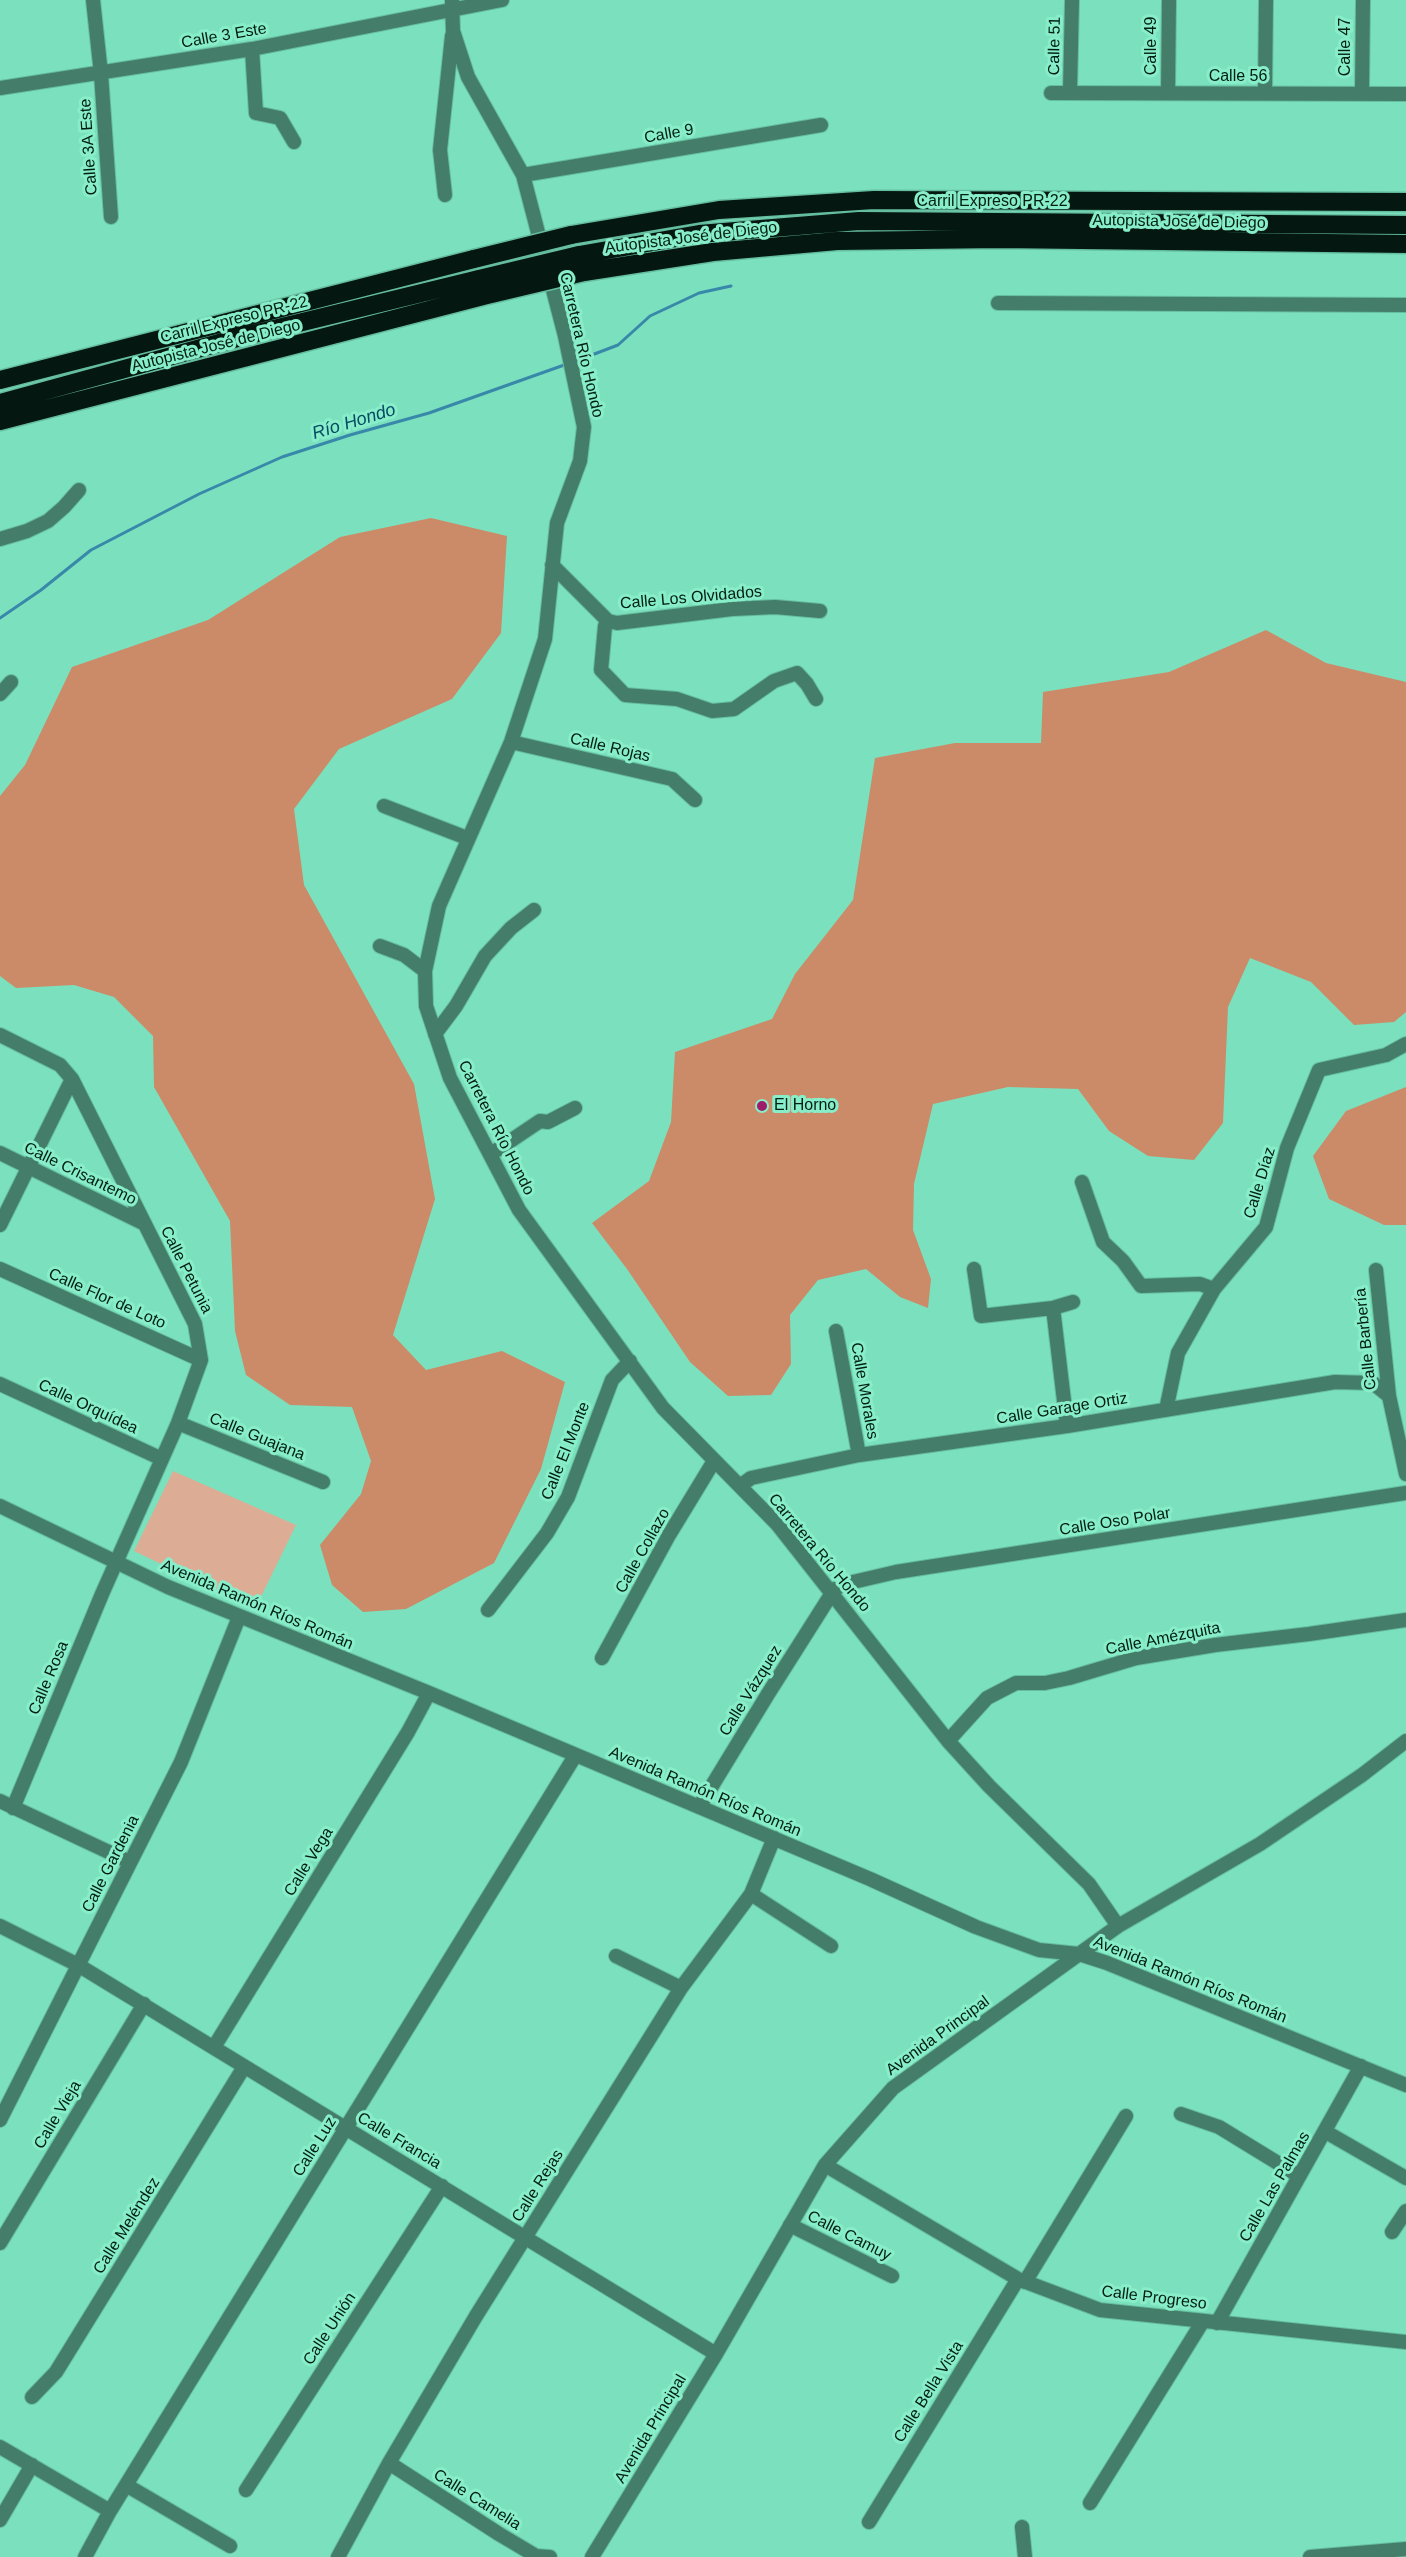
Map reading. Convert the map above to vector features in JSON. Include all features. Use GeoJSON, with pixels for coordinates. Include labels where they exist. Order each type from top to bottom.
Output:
{"type":"FeatureCollection","features":[{"type":"Feature","properties":{"kind":"highway","name":"Autopista José de Diego"},"geometry":{"type":"LineString","coordinates":[[0,380],[571,235],[719,210],[874,200],[1406,202]]}},
{"type":"Feature","properties":{"kind":"highway","name":"Carril Expreso PR-22"},"geometry":{"type":"LineString","coordinates":[[582,264],[699,234],[859,221],[1406,225]]}},
{"type":"Feature","properties":{"kind":"highway","name":"Autopista José de Diego"},"geometry":{"type":"LineString","coordinates":[[0,422],[481,288],[582,264],[837,241],[1000,239],[1406,244]]}},
{"type":"Feature","properties":{"kind":"highway","name":"Carril Expreso PR-22"},"geometry":{"type":"LineString","coordinates":[[0,403],[241,337],[481,288]]}},
{"type":"Feature","properties":{"kind":"street","name":"Calle 3A Este"},"geometry":{"type":"LineString","coordinates":[[93,0],[101,74],[111,218]]}},
{"type":"Feature","properties":{"kind":"street","name":"Calle 3 Este"},"geometry":{"type":"LineString","coordinates":[[0,88],[252,49],[451,4],[502,0]]}},
{"type":"Feature","properties":{"kind":"street","name":"Calle 51"},"geometry":{"type":"LineString","coordinates":[[1070,92],[1072,0]]}},
{"type":"Feature","properties":{"kind":"street","name":"Calle 49"},"geometry":{"type":"LineString","coordinates":[[1168,93],[1169,0]]}},
{"type":"Feature","properties":{"kind":"street"},"geometry":{"type":"LineString","coordinates":[[1265,93],[1266,0]]}},
{"type":"Feature","properties":{"kind":"street","name":"Calle 47"},"geometry":{"type":"LineString","coordinates":[[1362,94],[1363,0]]}},
{"type":"Feature","properties":{"kind":"street","name":"Carretera Río Hondo"},"geometry":{"type":"LineString","coordinates":[[451,4],[453,31],[468,77],[523,176],[565,336],[584,427],[580,461],[557,523],[545,639],[511,742],[439,906],[425,971],[426,1006],[450,1078],[519,1210],[663,1408],[777,1524],[948,1740],[989,1786],[1089,1884],[1118,1926]]}},
{"type":"Feature","properties":{"kind":"street"},"geometry":{"type":"LineString","coordinates":[[445,195],[440,150],[453,31]]}},
{"type":"Feature","properties":{"kind":"street"},"geometry":{"type":"LineString","coordinates":[[252,49],[256,113],[280,118],[294,142]]}},
{"type":"Feature","properties":{"kind":"street","name":"Calle 56"},"geometry":{"type":"LineString","coordinates":[[1051,93],[1406,94]]}},
{"type":"Feature","properties":{"kind":"street","name":"Calle 9"},"geometry":{"type":"LineString","coordinates":[[523,176],[820,125]]}},
{"type":"Feature","properties":{"kind":"street"},"geometry":{"type":"LineString","coordinates":[[998,303],[1406,305]]}},
{"type":"Feature","properties":{"kind":"street"},"geometry":{"type":"LineString","coordinates":[[0,539],[27,531],[48,521],[80,490]]}},
{"type":"Feature","properties":{"kind":"street","name":"Calle Los Olvidados"},"geometry":{"type":"LineString","coordinates":[[552,565],[608,621],[617,623],[732,609],[775,607],[820,610]]}},
{"type":"Feature","properties":{"kind":"street"},"geometry":{"type":"LineString","coordinates":[[608,621],[605,626],[601,670],[625,695],[677,699],[712,711],[734,709],[774,681],[797,673],[816,699]]}},
{"type":"Feature","properties":{"kind":"street"},"geometry":{"type":"LineString","coordinates":[[0,694],[11,682]]}},
{"type":"Feature","properties":{"kind":"street","name":"Calle Rojas"},"geometry":{"type":"LineString","coordinates":[[511,742],[672,779],[694,800]]}},
{"type":"Feature","properties":{"kind":"street"},"geometry":{"type":"LineString","coordinates":[[384,806],[467,838]]}},
{"type":"Feature","properties":{"kind":"street"},"geometry":{"type":"LineString","coordinates":[[435,1034],[456,1006],[485,956],[511,928],[534,910]]}},
{"type":"Feature","properties":{"kind":"street"},"geometry":{"type":"LineString","coordinates":[[380,946],[404,955],[425,971]]}},
{"type":"Feature","properties":{"kind":"street","name":"Calle Petunia"},"geometry":{"type":"LineString","coordinates":[[0,1035],[60,1065],[72,1079],[195,1324],[201,1360],[178,1423],[117,1561]]}},
{"type":"Feature","properties":{"kind":"street","name":"Calle Díaz"},"geometry":{"type":"LineString","coordinates":[[1166,1410],[1178,1353],[1214,1289],[1266,1227],[1287,1148],[1319,1070],[1386,1055],[1406,1044]]}},
{"type":"Feature","properties":{"kind":"street"},"geometry":{"type":"LineString","coordinates":[[0,1225],[72,1079]]}},
{"type":"Feature","properties":{"kind":"street"},"geometry":{"type":"LineString","coordinates":[[491,1154],[540,1121],[548,1122],[575,1108]]}},
{"type":"Feature","properties":{"kind":"street","name":"Calle Crisantemo"},"geometry":{"type":"LineString","coordinates":[[0,1153],[145,1224]]}},
{"type":"Feature","properties":{"kind":"street"},"geometry":{"type":"LineString","coordinates":[[1082,1182],[1103,1242],[1123,1261],[1141,1286],[1200,1284],[1214,1289]]}},
{"type":"Feature","properties":{"kind":"street","name":"Calle Flor de Loto"},"geometry":{"type":"LineString","coordinates":[[0,1269],[201,1360]]}},
{"type":"Feature","properties":{"kind":"street"},"geometry":{"type":"LineString","coordinates":[[974,1269],[981,1316],[1053,1308],[1073,1302]]}},
{"type":"Feature","properties":{"kind":"street","name":"Calle Barbería"},"geometry":{"type":"LineString","coordinates":[[1376,1270],[1389,1396],[1401,1425],[1406,1474]]}},
{"type":"Feature","properties":{"kind":"street"},"geometry":{"type":"LineString","coordinates":[[1053,1308],[1067,1426]]}},
{"type":"Feature","properties":{"kind":"street","name":"Calle Morales"},"geometry":{"type":"LineString","coordinates":[[836,1331],[859,1455]]}},
{"type":"Feature","properties":{"kind":"street","name":"Calle El Monte"},"geometry":{"type":"LineString","coordinates":[[488,1610],[547,1533],[568,1497],[612,1380],[630,1361]]}},
{"type":"Feature","properties":{"kind":"street","name":"Calle Garage Ortiz"},"geometry":{"type":"LineString","coordinates":[[740,1486],[751,1478],[859,1455],[1067,1426],[1335,1383],[1373,1383],[1389,1396]]}},
{"type":"Feature","properties":{"kind":"street","name":"Calle Orquídea"},"geometry":{"type":"LineString","coordinates":[[0,1384],[162,1459]]}},
{"type":"Feature","properties":{"kind":"street","name":"Calle Guajana"},"geometry":{"type":"LineString","coordinates":[[178,1423],[323,1482]]}},
{"type":"Feature","properties":{"kind":"street","name":"Calle Collazo"},"geometry":{"type":"LineString","coordinates":[[602,1658],[669,1535],[714,1461]]}},
{"type":"Feature","properties":{"kind":"street","name":"Calle Oso Polar"},"geometry":{"type":"LineString","coordinates":[[832,1593],[840,1585],[897,1572],[1406,1493]]}},
{"type":"Feature","properties":{"kind":"street","name":"Avenida Ramón Ríos Román"},"geometry":{"type":"LineString","coordinates":[[1,1508],[168,1587],[429,1693],[1012,1941],[1040,1950],[1079,1954],[1107,1963],[1406,2085]]}},
{"type":"Feature","properties":{"kind":"street","name":"Calle Rosa"},"geometry":{"type":"LineString","coordinates":[[13,1808],[117,1561]]}},
{"type":"Feature","properties":{"kind":"street","name":"Calle Vázquez"},"geometry":{"type":"LineString","coordinates":[[699,1807],[832,1593]]}},
{"type":"Feature","properties":{"kind":"street","name":"Calle Gardenia"},"geometry":{"type":"LineString","coordinates":[[0,2120],[181,1762],[239,1617]]}},
{"type":"Feature","properties":{"kind":"street","name":"Calle Amézquita"},"geometry":{"type":"LineString","coordinates":[[948,1740],[987,1698],[1016,1683],[1045,1683],[1136,1658],[1205,1646],[1406,1620]]}},
{"type":"Feature","properties":{"kind":"street","name":"Calle Vega"},"geometry":{"type":"LineString","coordinates":[[214,2048],[408,1732],[429,1693]]}},
{"type":"Feature","properties":{"kind":"street","name":"Avenida Principal"},"geometry":{"type":"LineString","coordinates":[[592,2557],[716,2354],[825,2165],[893,2088],[1118,1926],[1260,1844],[1362,1775],[1406,1741]]}},
{"type":"Feature","properties":{"kind":"street","name":"Calle Luz"},"geometry":{"type":"LineString","coordinates":[[85,2557],[110,2511],[574,1756]]}},
{"type":"Feature","properties":{"kind":"street"},"geometry":{"type":"LineString","coordinates":[[0,1801],[130,1862]]}},
{"type":"Feature","properties":{"kind":"street","name":"Calle Rejas"},"geometry":{"type":"LineString","coordinates":[[338,2557],[389,2463],[681,1988],[751,1894],[774,1838]]}},
{"type":"Feature","properties":{"kind":"street"},"geometry":{"type":"LineString","coordinates":[[751,1894],[831,1946]]}},
{"type":"Feature","properties":{"kind":"street","name":"Calle Francia"},"geometry":{"type":"LineString","coordinates":[[0,1926],[78,1965],[144,2004],[716,2354]]}},
{"type":"Feature","properties":{"kind":"street"},"geometry":{"type":"LineString","coordinates":[[616,1956],[681,1988]]}},
{"type":"Feature","properties":{"kind":"street","name":"Calle Vieja"},"geometry":{"type":"LineString","coordinates":[[0,2243],[144,2004]]}},
{"type":"Feature","properties":{"kind":"street","name":"Calle Las Palmas"},"geometry":{"type":"LineString","coordinates":[[1090,2503],[1210,2322],[1326,2132],[1361,2066]]}},
{"type":"Feature","properties":{"kind":"street","name":"Calle Meléndez"},"geometry":{"type":"LineString","coordinates":[[32,2397],[56,2372],[244,2067]]}},
{"type":"Feature","properties":{"kind":"street"},"geometry":{"type":"LineString","coordinates":[[1180,2114],[1219,2127],[1299,2176]]}},
{"type":"Feature","properties":{"kind":"street","name":"Calle Bella Vista"},"geometry":{"type":"LineString","coordinates":[[868,2522],[1126,2116]]}},
{"type":"Feature","properties":{"kind":"street"},"geometry":{"type":"LineString","coordinates":[[1326,2132],[1406,2178]]}},
{"type":"Feature","properties":{"kind":"street","name":"Calle Progreso"},"geometry":{"type":"LineString","coordinates":[[825,2165],[1021,2281],[1100,2310],[1406,2342]]}},
{"type":"Feature","properties":{"kind":"street","name":"Calle Unión"},"geometry":{"type":"LineString","coordinates":[[246,2490],[442,2186]]}},
{"type":"Feature","properties":{"kind":"street"},"geometry":{"type":"LineString","coordinates":[[1392,2232],[1406,2211]]}},
{"type":"Feature","properties":{"kind":"street","name":"Calle Camuy"},"geometry":{"type":"LineString","coordinates":[[790,2225],[892,2276]]}},
{"type":"Feature","properties":{"kind":"street"},"geometry":{"type":"LineString","coordinates":[[0,2447],[110,2511]]}},
{"type":"Feature","properties":{"kind":"street","name":"Calle Camelia"},"geometry":{"type":"LineString","coordinates":[[389,2463],[536,2556],[550,2557]]}},
{"type":"Feature","properties":{"kind":"street"},"geometry":{"type":"LineString","coordinates":[[0,2520],[32,2465]]}},
{"type":"Feature","properties":{"kind":"street"},"geometry":{"type":"LineString","coordinates":[[126,2485],[230,2546]]}},
{"type":"Feature","properties":{"kind":"street"},"geometry":{"type":"LineString","coordinates":[[1022,2527],[1025,2557]]}},
{"type":"Feature","properties":{"kind":"street"},"geometry":{"type":"LineString","coordinates":[[1310,2557],[1406,2549]]}},
{"type":"Feature","properties":{"kind":"shaded area"},"geometry":{"type":"Polygon","coordinates":[[[431,518],[507,536],[501,633],[452,699],[339,749],[294,809],[304,885],[414,1084],[435,1199],[393,1335],[426,1370],[502,1351],[565,1382],[541,1469],[494,1563],[406,1609],[363,1612],[332,1585],[320,1545],[361,1494],[371,1461],[352,1407],[290,1405],[246,1375],[235,1331],[230,1221],[154,1087],[153,1036],[114,997],[74,985],[16,988],[0,976],[0,796],[25,765],[72,667],[208,620],[340,537],[431,518]]]}},
{"type":"Feature","properties":{"kind":"shaded area"},"geometry":{"type":"Polygon","coordinates":[[[1266,630],[1326,663],[1406,682],[1406,1012],[1394,1022],[1354,1025],[1311,982],[1250,958],[1228,1007],[1223,1123],[1194,1160],[1148,1156],[1109,1131],[1078,1089],[1008,1087],[933,1104],[914,1184],[913,1230],[931,1279],[928,1308],[900,1297],[866,1269],[818,1280],[790,1315],[791,1364],[771,1395],[728,1396],[690,1362],[627,1269],[592,1223],[649,1181],[671,1122],[675,1052],[772,1019],[795,974],[853,900],[875,758],[955,743],[1041,743],[1043,692],[1169,672],[1266,630]]]}},
{"type":"Feature","properties":{"kind":"shaded area"},"geometry":{"type":"Polygon","coordinates":[[[1406,1087],[1406,1225],[1384,1225],[1329,1199],[1313,1156],[1346,1111],[1406,1087]]]}},
{"type":"Feature","properties":{"kind":"shaded area"},"geometry":{"type":"Polygon","coordinates":[[[173,1471],[296,1525],[255,1609],[134,1551],[173,1471]]]}},
{"type":"Feature","properties":{"kind":"waterway","name":"Río Hondo"},"geometry":{"type":"LineString","coordinates":[[576,361],[618,345],[650,316],[699,293],[731,286]]}},
{"type":"Feature","properties":{"kind":"waterway","name":"Río Hondo"},"geometry":{"type":"LineString","coordinates":[[0,618],[41,590],[91,550],[199,494],[282,457],[429,413],[567,364]]}},
{"type":"Feature","properties":{"kind":"place","name":"El Horno"},"geometry":{"type":"Point","coordinates":[762,1106]}}]}
